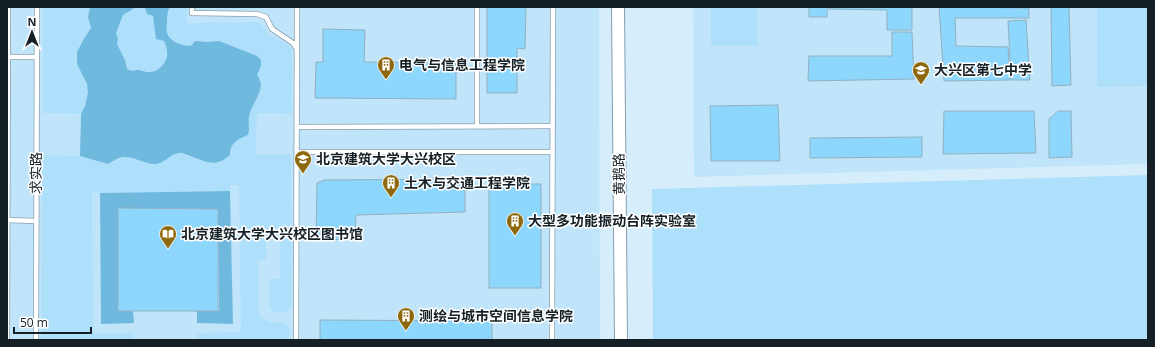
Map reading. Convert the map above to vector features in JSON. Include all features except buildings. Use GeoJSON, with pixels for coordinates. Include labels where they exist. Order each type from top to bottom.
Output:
{"type":"FeatureCollection","features":[{"type":"Feature","properties":{"kind":"street","name":"黄鹅路"},"geometry":{"type":"LineString","coordinates":[[618,7],[620,340]]}},
{"type":"Feature","properties":{"kind":"lane","name":"求实路"},"geometry":{"type":"LineString","coordinates":[[7,340],[8,7]]}},
{"type":"Feature","properties":{"kind":"lane","name":"求实路"},"geometry":{"type":"LineString","coordinates":[[36,340],[37,7]]}},
{"type":"Feature","properties":{"kind":"lane"},"geometry":{"type":"LineString","coordinates":[[192,7],[192,13],[257,14],[266,17],[272,29],[293,43],[297,51]]}},
{"type":"Feature","properties":{"kind":"lane"},"geometry":{"type":"LineString","coordinates":[[296,340],[297,7]]}},
{"type":"Feature","properties":{"kind":"lane"},"geometry":{"type":"LineString","coordinates":[[477,7],[477,126]]}},
{"type":"Feature","properties":{"kind":"lane"},"geometry":{"type":"LineString","coordinates":[[552,340],[553,7]]}},
{"type":"Feature","properties":{"kind":"lane"},"geometry":{"type":"LineString","coordinates":[[8,57],[37,57]]}},
{"type":"Feature","properties":{"kind":"lane"},"geometry":{"type":"LineString","coordinates":[[297,127],[553,126]]}},
{"type":"Feature","properties":{"kind":"lane"},"geometry":{"type":"LineString","coordinates":[[297,152],[553,152]]}},
{"type":"Feature","properties":{"kind":"lane"},"geometry":{"type":"LineString","coordinates":[[7,220],[36,221]]}},
{"type":"Feature","properties":{"kind":"shaded area","name":"北京建筑大学大兴校区"},"geometry":{"type":"Polygon","coordinates":[[[7,7],[599,7],[600,340],[7,340],[7,7]]]}},
{"type":"Feature","properties":{"kind":"shaded area"},"geometry":{"type":"Polygon","coordinates":[[[43,7],[90,7],[88,17],[91,28],[81,42],[77,52],[79,68],[88,88],[86,104],[81,114],[43,113],[43,7]]]}},
{"type":"Feature","properties":{"kind":"shaded area"},"geometry":{"type":"Polygon","coordinates":[[[90,7],[134,7],[123,15],[116,33],[118,39],[117,44],[125,60],[127,69],[132,71],[139,70],[153,72],[159,69],[163,64],[167,54],[167,48],[164,41],[156,39],[153,16],[147,14],[145,8],[140,7],[170,7],[167,15],[167,32],[171,39],[177,43],[191,46],[195,41],[219,41],[257,56],[261,60],[261,66],[257,75],[261,85],[249,116],[248,135],[235,142],[231,148],[230,155],[225,159],[211,163],[183,153],[178,153],[156,164],[124,157],[118,158],[108,164],[80,156],[81,114],[85,106],[88,93],[87,84],[77,64],[77,52],[91,28],[88,17],[90,7]]]}},
{"type":"Feature","properties":{"kind":"shaded area"},"geometry":{"type":"Polygon","coordinates":[[[134,7],[145,8],[147,14],[153,16],[155,26],[163,40],[167,52],[166,63],[150,72],[138,70],[132,71],[127,69],[125,60],[117,44],[116,33],[123,15],[134,7]]]}},
{"type":"Feature","properties":{"kind":"shaded area"},"geometry":{"type":"Polygon","coordinates":[[[170,7],[187,7],[187,23],[259,22],[269,35],[286,43],[292,50],[292,114],[257,113],[256,154],[291,154],[292,306],[287,312],[273,312],[269,306],[269,279],[280,279],[280,235],[266,235],[266,260],[258,261],[258,305],[261,317],[270,322],[283,322],[289,327],[289,340],[198,340],[197,333],[241,332],[239,185],[230,185],[230,191],[92,193],[93,333],[133,333],[133,340],[41,340],[42,155],[80,156],[108,164],[120,158],[127,157],[146,163],[163,162],[174,154],[180,153],[210,163],[229,149],[240,138],[249,123],[249,115],[261,87],[257,75],[261,66],[261,60],[257,56],[219,41],[195,41],[191,46],[174,41],[167,33],[167,15],[170,7]]]}},
{"type":"Feature","properties":{"kind":"shaded area","name":"大兴区第七中学"},"geometry":{"type":"Polygon","coordinates":[[[693,7],[1148,7],[1148,164],[694,177],[693,7]]]}},
{"type":"Feature","properties":{"kind":"shaded area"},"geometry":{"type":"Polygon","coordinates":[[[711,7],[757,7],[758,46],[711,46],[711,7]]]}},
{"type":"Feature","properties":{"kind":"shaded area"},"geometry":{"type":"Polygon","coordinates":[[[1097,7],[1148,7],[1148,86],[1097,87],[1097,7]]]}},
{"type":"Feature","properties":{"kind":"shaded area"},"geometry":{"type":"Polygon","coordinates":[[[1148,175],[1148,340],[653,340],[652,189],[1148,175]]]}},
{"type":"Feature","properties":{"kind":"shaded area"},"geometry":{"type":"Polygon","coordinates":[[[230,191],[233,324],[197,323],[197,311],[219,311],[218,209],[118,208],[118,310],[133,311],[134,323],[101,324],[100,193],[230,191]]]}},
{"type":"Feature","properties":{"kind":"place","name":"电气与信息工程学院"},"geometry":{"type":"Point","coordinates":[386,80]}},
{"type":"Feature","properties":{"kind":"place","name":"大兴区第七中学"},"geometry":{"type":"Point","coordinates":[921,85]}},
{"type":"Feature","properties":{"kind":"place","name":"北京建筑大学大兴校区"},"geometry":{"type":"Point","coordinates":[303,174]}},
{"type":"Feature","properties":{"kind":"place","name":"土木与交通工程学院"},"geometry":{"type":"Point","coordinates":[391,198]}},
{"type":"Feature","properties":{"kind":"place","name":"大型多功能振动台阵实验室"},"geometry":{"type":"Point","coordinates":[515,236]}},
{"type":"Feature","properties":{"kind":"place","name":"北京建筑大学大兴校区图书馆"},"geometry":{"type":"Point","coordinates":[168,249]}},
{"type":"Feature","properties":{"kind":"place","name":"测绘与城市空间信息学院"},"geometry":{"type":"Point","coordinates":[406,331]}}]}
